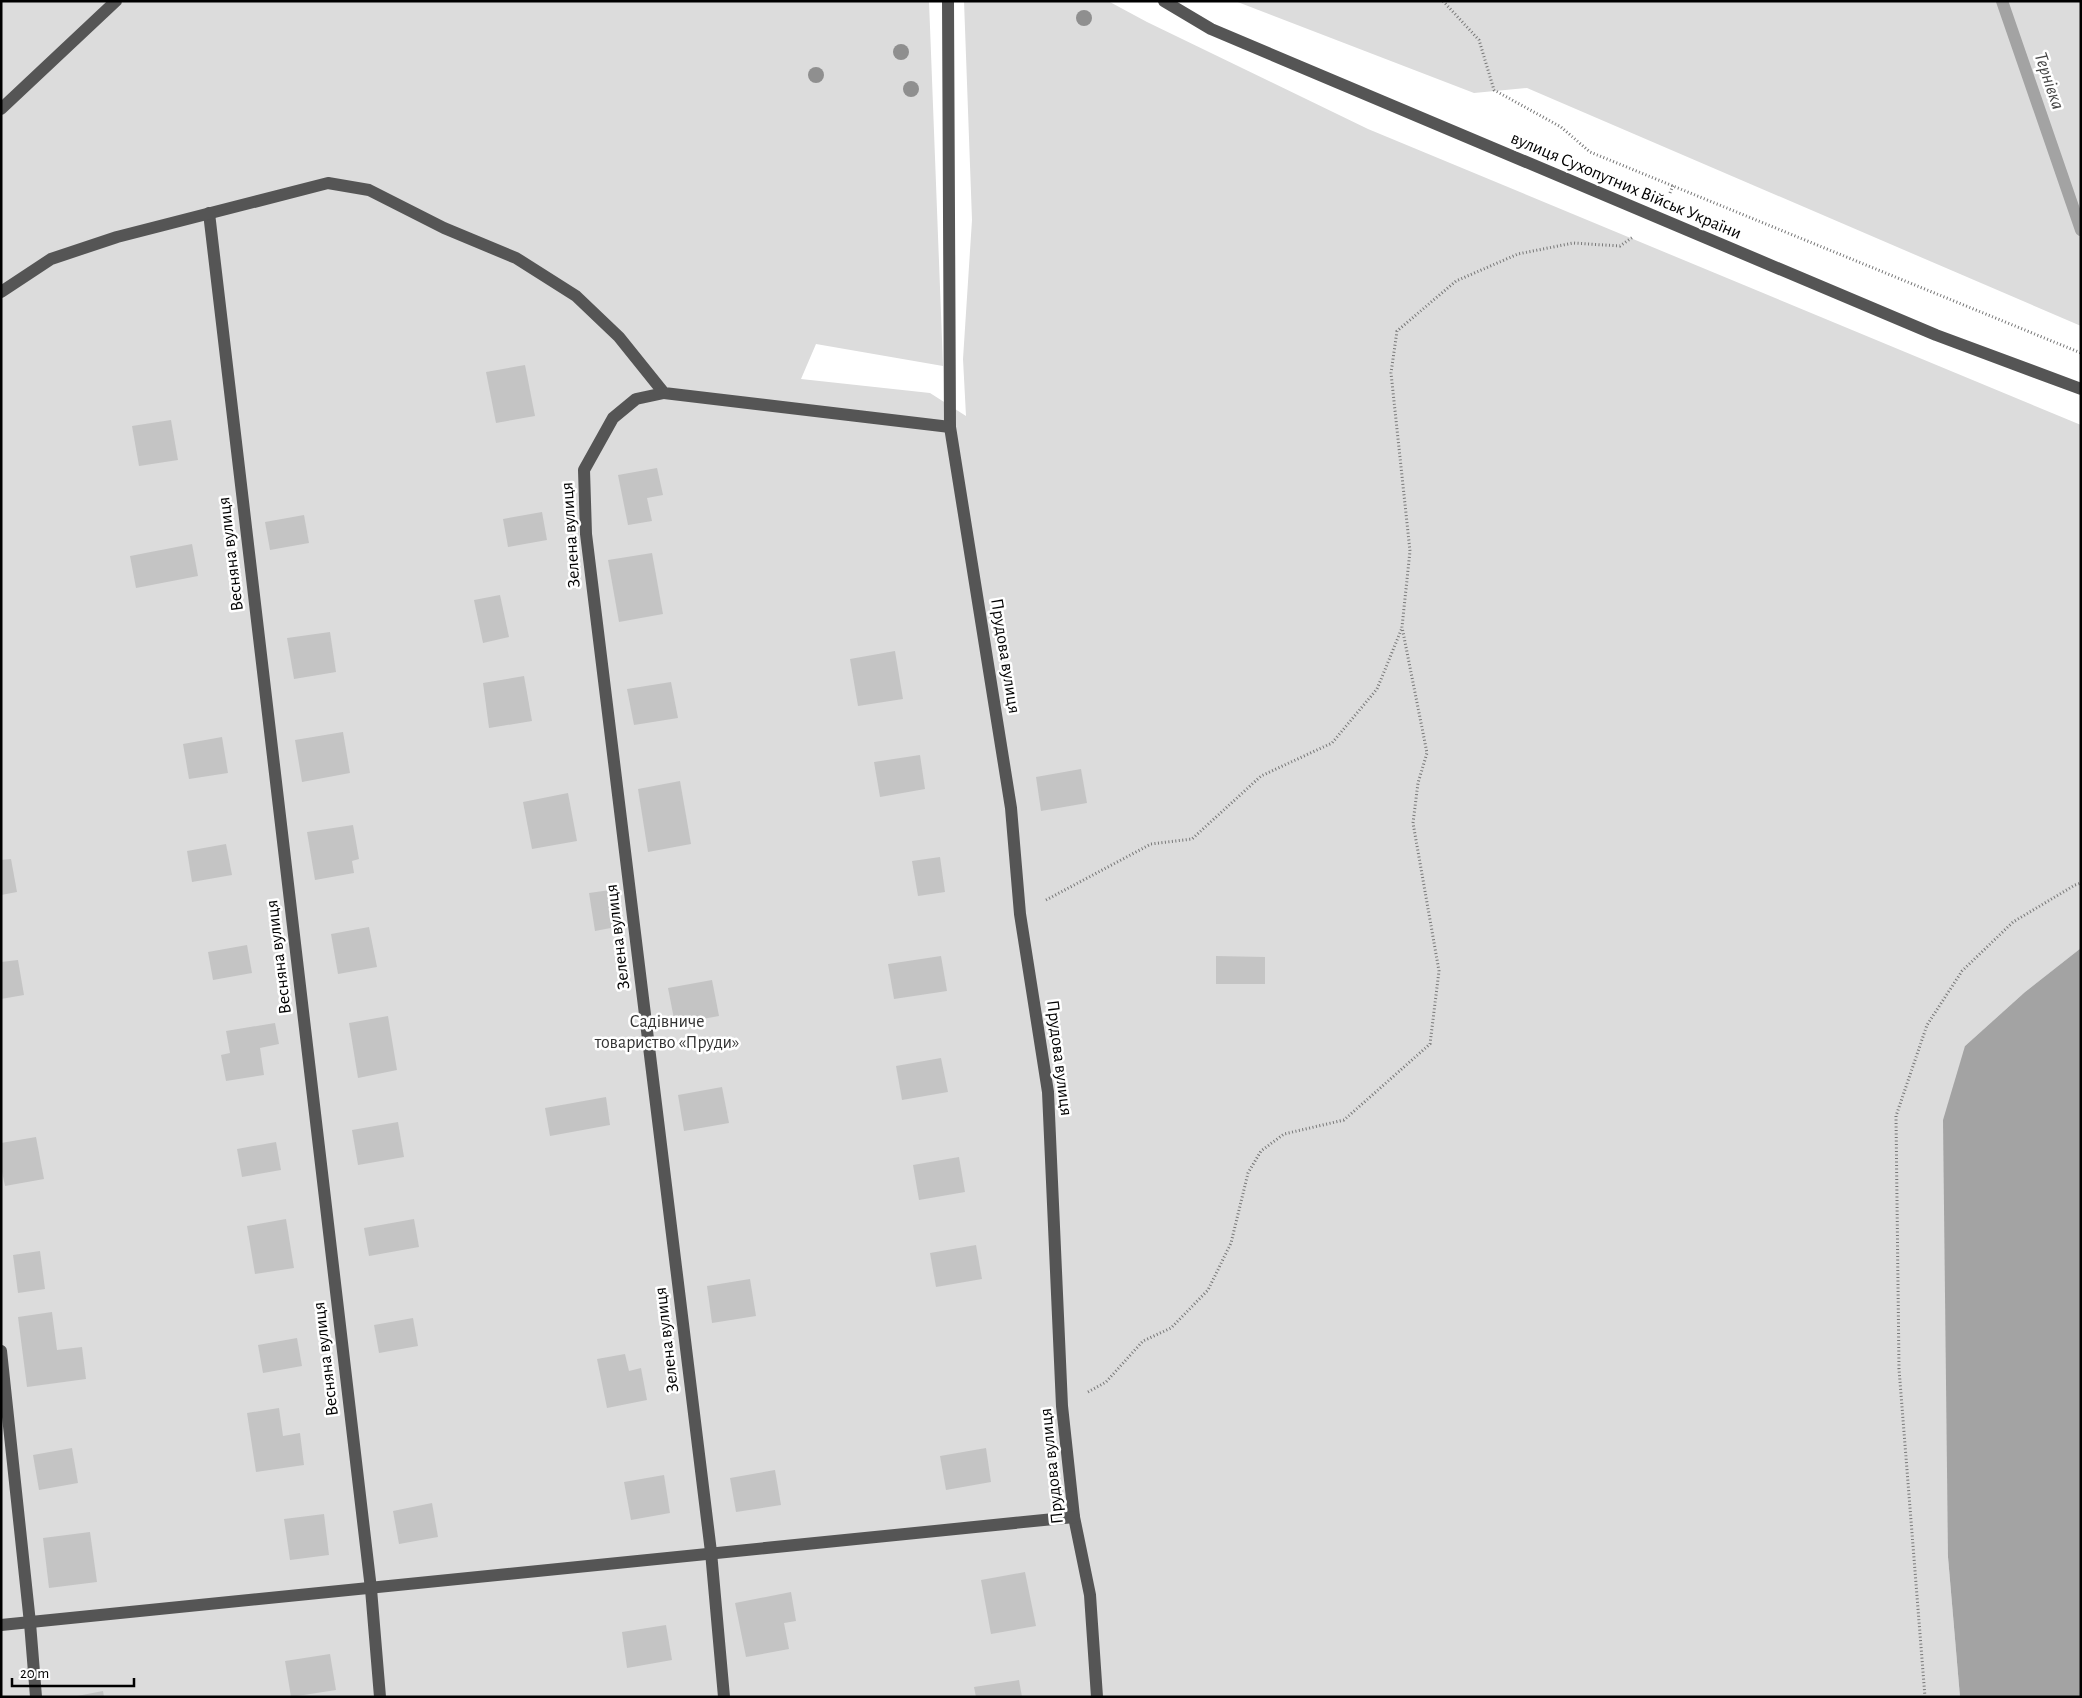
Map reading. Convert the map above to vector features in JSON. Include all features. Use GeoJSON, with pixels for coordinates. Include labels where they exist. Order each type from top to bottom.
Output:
{"type":"FeatureCollection","features":[{"type":"Feature","properties":{"kind":"street"},"geometry":{"type":"LineString","coordinates":[[1,109],[98,20],[116,1]]}},
{"type":"Feature","properties":{"kind":"street","name":"Прудова вулиця"},"geometry":{"type":"LineString","coordinates":[[948,1],[950,427],[1012,808],[1020,914],[1048,1092],[1062,1406],[1074,1517],[1090,1596],[1097,1697]]}},
{"type":"Feature","properties":{"kind":"street","name":"вулиця Сухопутних Військ України"},"geometry":{"type":"LineString","coordinates":[[1164,1],[1211,29],[1936,335],[2081,389]]}},
{"type":"Feature","properties":{"kind":"street"},"geometry":{"type":"LineString","coordinates":[[1,292],[51,258],[117,237],[328,183],[369,190],[444,228],[516,258],[576,296],[619,337],[664,393]]}},
{"type":"Feature","properties":{"kind":"street","name":"Весняна вулиця"},"geometry":{"type":"LineString","coordinates":[[209,213],[371,1589],[380,1697]]}},
{"type":"Feature","properties":{"kind":"street","name":"Зелена вулиця"},"geometry":{"type":"LineString","coordinates":[[724,1697],[711,1552],[586,534],[584,470],[613,418],[636,398],[664,393],[950,427]]}},
{"type":"Feature","properties":{"kind":"street"},"geometry":{"type":"LineString","coordinates":[[1,1351],[36,1697]]}},
{"type":"Feature","properties":{"kind":"street"},"geometry":{"type":"LineString","coordinates":[[1,1625],[371,1589],[711,1552],[1074,1517]]}},
{"type":"Feature","properties":{"kind":"path"},"geometry":{"type":"LineString","coordinates":[[1443,1],[1479,40],[1494,90],[1561,127],[1590,152],[2081,353]]}},
{"type":"Feature","properties":{"kind":"path"},"geometry":{"type":"LineString","coordinates":[[1020,914],[1151,844],[1192,839],[1261,776],[1332,743],[1377,689],[1402,627],[1410,551],[1391,373],[1397,331],[1456,281],[1518,254],[1573,243],[1620,246],[1659,218],[1673,185]]}},
{"type":"Feature","properties":{"kind":"path"},"geometry":{"type":"LineString","coordinates":[[1062,1406],[1106,1382],[1143,1341],[1171,1328],[1208,1290],[1232,1243],[1248,1173],[1261,1151],[1284,1134],[1344,1120],[1430,1044],[1439,971],[1413,823],[1418,783],[1427,753],[1402,627]]}},
{"type":"Feature","properties":{"kind":"path"},"geometry":{"type":"LineString","coordinates":[[1925,1697],[1899,1369],[1896,1116],[1927,1025],[1962,971],[2014,922],[2081,883]]}},
{"type":"Feature","properties":{"kind":"green space","name":"Садівниче товариство «Пруди»"},"geometry":{"type":"Polygon","coordinates":[[[1,1],[929,1],[943,366],[816,344],[801,379],[930,393],[966,416],[963,359],[972,220],[964,1],[1108,1],[1147,22],[1368,129],[2081,425],[2081,948],[2025,992],[1965,1046],[1948,1557],[1960,1697],[1,1697],[1,1]]]}},
{"type":"Feature","properties":{"kind":"green space"},"geometry":{"type":"Polygon","coordinates":[[[1235,1],[2081,1],[2081,326],[1527,88],[1474,93],[1235,1]]]}},
{"type":"Feature","properties":{"kind":"shaded area"},"geometry":{"type":"Polygon","coordinates":[[[2081,948],[2081,1697],[1960,1697],[1948,1557],[1943,1120],[1965,1046],[2025,992],[2081,948]]]}},
{"type":"Feature","properties":{"kind":"building"},"geometry":{"type":"Polygon","coordinates":[[[525,365],[535,416],[496,423],[486,372],[525,365]]]}},
{"type":"Feature","properties":{"kind":"building"},"geometry":{"type":"Polygon","coordinates":[[[171,420],[178,460],[139,466],[132,426],[171,420]]]}},
{"type":"Feature","properties":{"kind":"building"},"geometry":{"type":"Polygon","coordinates":[[[657,468],[663,495],[647,498],[652,521],[628,525],[618,475],[657,468]]]}},
{"type":"Feature","properties":{"kind":"building"},"geometry":{"type":"Polygon","coordinates":[[[542,512],[547,540],[508,547],[503,519],[542,512]]]}},
{"type":"Feature","properties":{"kind":"building"},"geometry":{"type":"Polygon","coordinates":[[[304,515],[309,543],[270,550],[265,522],[304,515]]]}},
{"type":"Feature","properties":{"kind":"building"},"geometry":{"type":"Polygon","coordinates":[[[192,544],[198,576],[136,588],[130,556],[192,544]]]}},
{"type":"Feature","properties":{"kind":"building"},"geometry":{"type":"Polygon","coordinates":[[[652,553],[663,614],[619,622],[608,560],[652,553]]]}},
{"type":"Feature","properties":{"kind":"building"},"geometry":{"type":"Polygon","coordinates":[[[500,595],[509,637],[483,643],[474,600],[500,595]]]}},
{"type":"Feature","properties":{"kind":"building"},"geometry":{"type":"Polygon","coordinates":[[[330,632],[336,672],[294,679],[287,638],[330,632]]]}},
{"type":"Feature","properties":{"kind":"building"},"geometry":{"type":"Polygon","coordinates":[[[895,651],[903,699],[858,706],[850,659],[895,651]]]}},
{"type":"Feature","properties":{"kind":"building"},"geometry":{"type":"Polygon","coordinates":[[[524,676],[532,721],[489,728],[483,683],[524,676]]]}},
{"type":"Feature","properties":{"kind":"building"},"geometry":{"type":"Polygon","coordinates":[[[671,682],[678,718],[634,725],[627,689],[671,682]]]}},
{"type":"Feature","properties":{"kind":"building"},"geometry":{"type":"Polygon","coordinates":[[[343,732],[350,773],[302,782],[295,740],[343,732]]]}},
{"type":"Feature","properties":{"kind":"building"},"geometry":{"type":"Polygon","coordinates":[[[222,737],[228,773],[189,779],[183,744],[222,737]]]}},
{"type":"Feature","properties":{"kind":"building"},"geometry":{"type":"Polygon","coordinates":[[[920,755],[925,789],[880,797],[874,762],[920,755]]]}},
{"type":"Feature","properties":{"kind":"building"},"geometry":{"type":"Polygon","coordinates":[[[1081,769],[1087,803],[1041,811],[1036,777],[1081,769]]]}},
{"type":"Feature","properties":{"kind":"building"},"geometry":{"type":"Polygon","coordinates":[[[680,781],[691,844],[648,852],[638,789],[680,781]]]}},
{"type":"Feature","properties":{"kind":"building"},"geometry":{"type":"Polygon","coordinates":[[[568,793],[577,841],[532,849],[523,802],[568,793]]]}},
{"type":"Feature","properties":{"kind":"building"},"geometry":{"type":"Polygon","coordinates":[[[353,825],[359,859],[352,861],[354,873],[315,880],[307,832],[353,825]]]}},
{"type":"Feature","properties":{"kind":"building"},"geometry":{"type":"Polygon","coordinates":[[[226,844],[232,875],[192,882],[187,851],[226,844]]]}},
{"type":"Feature","properties":{"kind":"building"},"geometry":{"type":"Polygon","coordinates":[[[940,857],[945,892],[918,896],[912,861],[940,857]]]}},
{"type":"Feature","properties":{"kind":"building"},"geometry":{"type":"Polygon","coordinates":[[[11,859],[17,892],[1,895],[1,860],[11,859]]]}},
{"type":"Feature","properties":{"kind":"building"},"geometry":{"type":"Polygon","coordinates":[[[610,890],[616,927],[595,931],[589,893],[610,890]]]}},
{"type":"Feature","properties":{"kind":"building"},"geometry":{"type":"Polygon","coordinates":[[[369,927],[377,967],[338,974],[331,934],[369,927]]]}},
{"type":"Feature","properties":{"kind":"building"},"geometry":{"type":"Polygon","coordinates":[[[247,945],[252,973],[213,980],[208,952],[247,945]]]}},
{"type":"Feature","properties":{"kind":"building"},"geometry":{"type":"Polygon","coordinates":[[[941,956],[947,991],[894,999],[888,964],[941,956]]]}},
{"type":"Feature","properties":{"kind":"building"},"geometry":{"type":"Polygon","coordinates":[[[1216,956],[1265,957],[1265,984],[1216,984],[1216,956]]]}},
{"type":"Feature","properties":{"kind":"building"},"geometry":{"type":"Polygon","coordinates":[[[18,960],[24,995],[1,999],[1,962],[18,960]]]}},
{"type":"Feature","properties":{"kind":"building"},"geometry":{"type":"Polygon","coordinates":[[[712,980],[719,1016],[675,1024],[668,988],[712,980]]]}},
{"type":"Feature","properties":{"kind":"building"},"geometry":{"type":"Polygon","coordinates":[[[388,1016],[397,1070],[358,1078],[349,1023],[388,1016]]]}},
{"type":"Feature","properties":{"kind":"building"},"geometry":{"type":"Polygon","coordinates":[[[275,1023],[279,1044],[260,1048],[264,1075],[226,1081],[221,1055],[230,1053],[226,1031],[275,1023]]]}},
{"type":"Feature","properties":{"kind":"building"},"geometry":{"type":"Polygon","coordinates":[[[941,1058],[948,1092],[902,1100],[896,1066],[941,1058]]]}},
{"type":"Feature","properties":{"kind":"building"},"geometry":{"type":"Polygon","coordinates":[[[722,1087],[729,1123],[684,1131],[678,1095],[722,1087]]]}},
{"type":"Feature","properties":{"kind":"building"},"geometry":{"type":"Polygon","coordinates":[[[606,1097],[610,1125],[550,1136],[545,1108],[606,1097]]]}},
{"type":"Feature","properties":{"kind":"building"},"geometry":{"type":"Polygon","coordinates":[[[398,1122],[404,1157],[358,1165],[352,1130],[398,1122]]]}},
{"type":"Feature","properties":{"kind":"building"},"geometry":{"type":"Polygon","coordinates":[[[36,1137],[44,1179],[5,1186],[1,1167],[1,1143],[36,1137]]]}},
{"type":"Feature","properties":{"kind":"building"},"geometry":{"type":"Polygon","coordinates":[[[276,1142],[281,1170],[242,1177],[237,1149],[276,1142]]]}},
{"type":"Feature","properties":{"kind":"building"},"geometry":{"type":"Polygon","coordinates":[[[959,1157],[965,1192],[919,1200],[913,1165],[959,1157]]]}},
{"type":"Feature","properties":{"kind":"building"},"geometry":{"type":"Polygon","coordinates":[[[286,1219],[294,1268],[255,1274],[247,1226],[286,1219]]]}},
{"type":"Feature","properties":{"kind":"building"},"geometry":{"type":"Polygon","coordinates":[[[414,1219],[419,1247],[369,1256],[364,1228],[414,1219]]]}},
{"type":"Feature","properties":{"kind":"building"},"geometry":{"type":"Polygon","coordinates":[[[976,1245],[982,1279],[936,1287],[930,1253],[976,1245]]]}},
{"type":"Feature","properties":{"kind":"building"},"geometry":{"type":"Polygon","coordinates":[[[40,1251],[45,1289],[18,1293],[13,1255],[40,1251]]]}},
{"type":"Feature","properties":{"kind":"building"},"geometry":{"type":"Polygon","coordinates":[[[750,1279],[756,1316],[712,1323],[707,1286],[750,1279]]]}},
{"type":"Feature","properties":{"kind":"building"},"geometry":{"type":"Polygon","coordinates":[[[52,1312],[57,1350],[82,1347],[86,1379],[27,1387],[18,1317],[52,1312]]]}},
{"type":"Feature","properties":{"kind":"building"},"geometry":{"type":"Polygon","coordinates":[[[413,1318],[418,1346],[379,1353],[374,1325],[413,1318]]]}},
{"type":"Feature","properties":{"kind":"building"},"geometry":{"type":"Polygon","coordinates":[[[297,1338],[302,1366],[263,1373],[258,1345],[297,1338]]]}},
{"type":"Feature","properties":{"kind":"building"},"geometry":{"type":"Polygon","coordinates":[[[625,1354],[629,1371],[641,1368],[647,1400],[607,1408],[597,1359],[625,1354]]]}},
{"type":"Feature","properties":{"kind":"building"},"geometry":{"type":"Polygon","coordinates":[[[279,1408],[283,1436],[300,1433],[304,1465],[256,1472],[247,1413],[279,1408]]]}},
{"type":"Feature","properties":{"kind":"building"},"geometry":{"type":"Polygon","coordinates":[[[72,1448],[78,1483],[39,1490],[33,1455],[72,1448]]]}},
{"type":"Feature","properties":{"kind":"building"},"geometry":{"type":"Polygon","coordinates":[[[986,1448],[991,1482],[946,1490],[940,1456],[986,1448]]]}},
{"type":"Feature","properties":{"kind":"building"},"geometry":{"type":"Polygon","coordinates":[[[775,1470],[781,1505],[736,1512],[730,1478],[775,1470]]]}},
{"type":"Feature","properties":{"kind":"building"},"geometry":{"type":"Polygon","coordinates":[[[664,1475],[670,1513],[631,1520],[624,1482],[664,1475]]]}},
{"type":"Feature","properties":{"kind":"building"},"geometry":{"type":"Polygon","coordinates":[[[432,1503],[438,1537],[399,1544],[393,1511],[432,1503]]]}},
{"type":"Feature","properties":{"kind":"building"},"geometry":{"type":"Polygon","coordinates":[[[324,1514],[329,1555],[290,1560],[284,1519],[324,1514]]]}},
{"type":"Feature","properties":{"kind":"building"},"geometry":{"type":"Polygon","coordinates":[[[90,1532],[97,1582],[49,1588],[43,1538],[90,1532]]]}},
{"type":"Feature","properties":{"kind":"building"},"geometry":{"type":"Polygon","coordinates":[[[1025,1572],[1036,1626],[991,1634],[981,1580],[1025,1572]]]}},
{"type":"Feature","properties":{"kind":"building"},"geometry":{"type":"Polygon","coordinates":[[[791,1592],[796,1621],[784,1623],[789,1649],[746,1657],[735,1603],[791,1592]]]}},
{"type":"Feature","properties":{"kind":"building"},"geometry":{"type":"Polygon","coordinates":[[[666,1625],[672,1660],[627,1668],[622,1632],[666,1625]]]}},
{"type":"Feature","properties":{"kind":"building"},"geometry":{"type":"Polygon","coordinates":[[[330,1654],[336,1690],[291,1697],[285,1661],[330,1654]]]}},
{"type":"Feature","properties":{"kind":"building"},"geometry":{"type":"Polygon","coordinates":[[[1019,1680],[1022,1697],[976,1697],[974,1687],[1019,1680]]]}},
{"type":"Feature","properties":{"kind":"building"},"geometry":{"type":"Polygon","coordinates":[[[103,1691],[104,1697],[77,1697],[77,1696],[103,1691]]]}},
{"type":"Feature","properties":{"kind":"waterway","name":"Тернівка"},"geometry":{"type":"LineString","coordinates":[[2002,1],[2081,230]]}}]}
